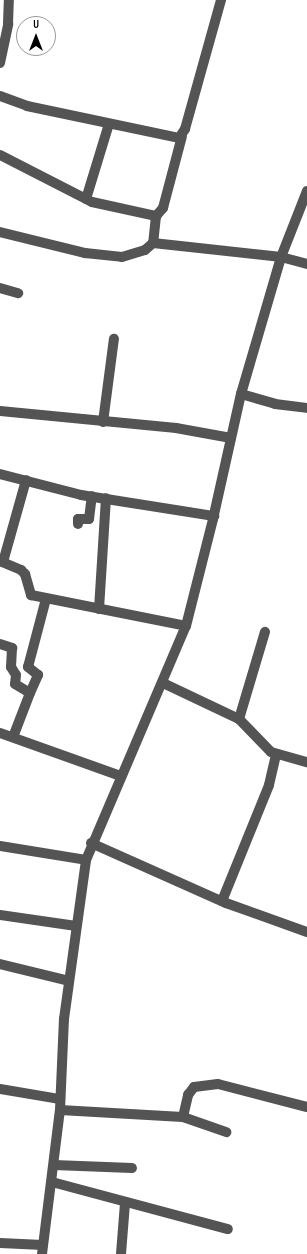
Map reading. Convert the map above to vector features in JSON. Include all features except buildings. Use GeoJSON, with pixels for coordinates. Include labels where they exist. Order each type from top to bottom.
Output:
{"type":"FeatureCollection","features":[{"type":"Feature","properties":{"kind":"street"},"geometry":{"type":"LineString","coordinates":[[0,63],[8,24],[9,0]]}},
{"type":"Feature","properties":{"kind":"street"},"geometry":{"type":"LineString","coordinates":[[0,232],[85,253],[122,257],[145,250],[153,243],[156,216],[163,208],[221,0]]}},
{"type":"Feature","properties":{"kind":"street"},"geometry":{"type":"LineString","coordinates":[[0,96],[27,106],[174,138],[182,136]]}},
{"type":"Feature","properties":{"kind":"street"},"geometry":{"type":"LineString","coordinates":[[86,199],[109,124]]}},
{"type":"Feature","properties":{"kind":"street"},"geometry":{"type":"LineString","coordinates":[[0,155],[86,199],[156,216]]}},
{"type":"Feature","properties":{"kind":"street"},"geometry":{"type":"LineString","coordinates":[[0,1243],[42,1250],[52,1182],[60,1110],[64,1019],[86,860],[91,843],[163,683],[186,626],[214,516],[230,438],[241,394],[281,258],[307,191]]}},
{"type":"Feature","properties":{"kind":"street"},"geometry":{"type":"LineString","coordinates":[[153,243],[281,258],[307,264]]}},
{"type":"Feature","properties":{"kind":"street"},"geometry":{"type":"LineString","coordinates":[[0,288],[18,293]]}},
{"type":"Feature","properties":{"kind":"street"},"geometry":{"type":"LineString","coordinates":[[103,422],[114,339]]}},
{"type":"Feature","properties":{"kind":"street"},"geometry":{"type":"LineString","coordinates":[[241,394],[275,404],[307,408]]}},
{"type":"Feature","properties":{"kind":"street"},"geometry":{"type":"LineString","coordinates":[[0,410],[103,422],[176,428],[230,438]]}},
{"type":"Feature","properties":{"kind":"street"},"geometry":{"type":"LineString","coordinates":[[0,474],[92,496],[214,516]]}},
{"type":"Feature","properties":{"kind":"street"},"geometry":{"type":"LineString","coordinates":[[26,480],[2,561],[25,574],[31,595],[186,626]]}},
{"type":"Feature","properties":{"kind":"street"},"geometry":{"type":"LineString","coordinates":[[78,524],[78,519],[89,519],[92,496]]}},
{"type":"Feature","properties":{"kind":"street"},"geometry":{"type":"LineString","coordinates":[[99,609],[106,498]]}},
{"type":"Feature","properties":{"kind":"street"},"geometry":{"type":"LineString","coordinates":[[13,737],[38,675],[28,667],[46,599]]}},
{"type":"Feature","properties":{"kind":"street"},"geometry":{"type":"LineString","coordinates":[[239,719],[266,632]]}},
{"type":"Feature","properties":{"kind":"street"},"geometry":{"type":"LineString","coordinates":[[0,644],[12,648],[11,666],[16,675],[15,684],[30,693]]}},
{"type":"Feature","properties":{"kind":"street"},"geometry":{"type":"LineString","coordinates":[[163,683],[239,719],[262,745],[276,754],[307,762]]}},
{"type":"Feature","properties":{"kind":"street"},"geometry":{"type":"LineString","coordinates":[[0,733],[121,776]]}},
{"type":"Feature","properties":{"kind":"street"},"geometry":{"type":"LineString","coordinates":[[222,901],[269,785],[276,754]]}},
{"type":"Feature","properties":{"kind":"street"},"geometry":{"type":"LineString","coordinates":[[91,843],[222,901],[307,932]]}},
{"type":"Feature","properties":{"kind":"street"},"geometry":{"type":"LineString","coordinates":[[0,846],[86,860]]}},
{"type":"Feature","properties":{"kind":"street"},"geometry":{"type":"LineString","coordinates":[[0,915],[76,926]]}},
{"type":"Feature","properties":{"kind":"street"},"geometry":{"type":"LineString","coordinates":[[0,964],[69,981]]}},
{"type":"Feature","properties":{"kind":"street"},"geometry":{"type":"LineString","coordinates":[[183,1117],[190,1090],[201,1085],[230,1086],[307,1107]]}},
{"type":"Feature","properties":{"kind":"street"},"geometry":{"type":"LineString","coordinates":[[0,1089],[60,1098]]}},
{"type":"Feature","properties":{"kind":"street"},"geometry":{"type":"LineString","coordinates":[[60,1110],[183,1117],[226,1132]]}},
{"type":"Feature","properties":{"kind":"street"},"geometry":{"type":"LineString","coordinates":[[54,1165],[132,1168]]}},
{"type":"Feature","properties":{"kind":"street"},"geometry":{"type":"LineString","coordinates":[[52,1182],[125,1203],[228,1229]]}},
{"type":"Feature","properties":{"kind":"street"},"geometry":{"type":"LineString","coordinates":[[121,1254],[125,1203]]}}]}
